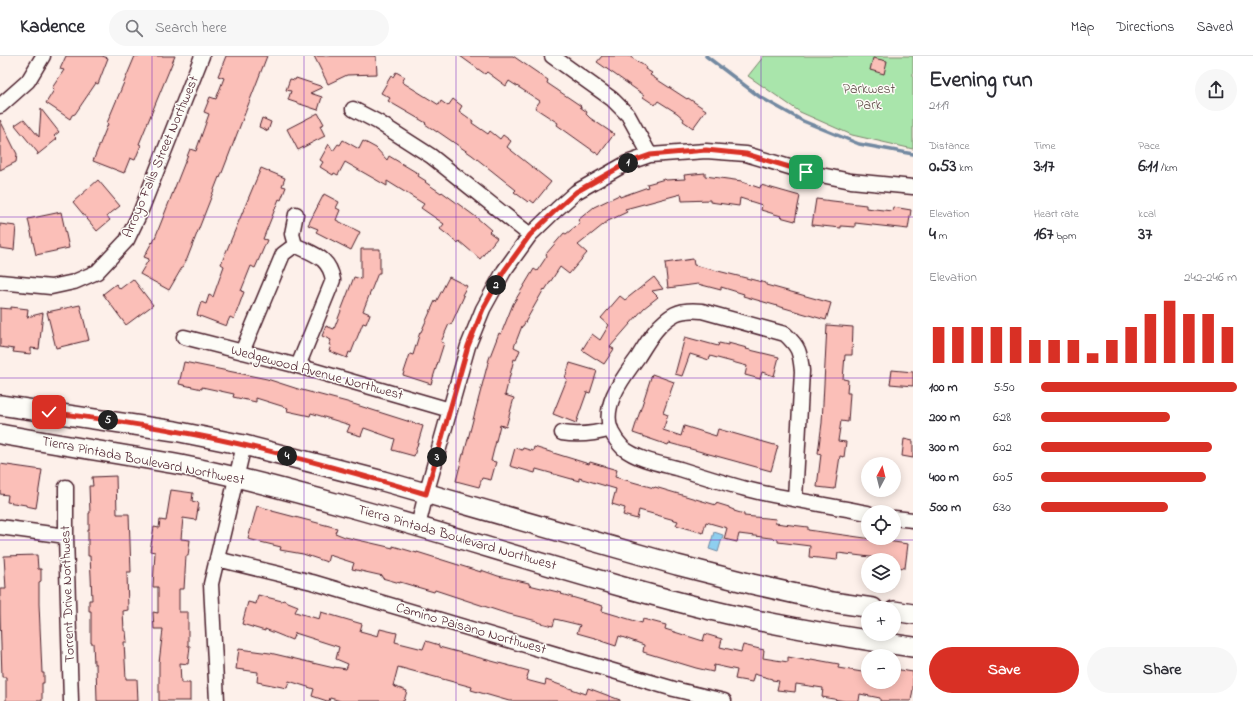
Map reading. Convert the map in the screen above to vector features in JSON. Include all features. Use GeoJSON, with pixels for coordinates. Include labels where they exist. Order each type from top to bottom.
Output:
{"type":"FeatureCollection","features":[{"type":"Feature","properties":{"kind":"main road"},"geometry":{"type":"LineString","coordinates":[[0,405],[169,430],[244,445],[317,463],[677,565],[832,602],[861,606]]}},
{"type":"Feature","properties":{"kind":"main road","name":"Tierra Pintada Boulevard Northwest"},"geometry":{"type":"LineString","coordinates":[[0,434],[182,465],[237,477],[346,505],[605,581],[732,614],[847,638],[913,647]]}},
{"type":"Feature","properties":{"kind":"main road"},"geometry":{"type":"LineString","coordinates":[[901,612],[913,614]]}},
{"type":"Feature","properties":{"kind":"street"},"geometry":{"type":"LineString","coordinates":[[0,106],[28,81],[43,56]]}},
{"type":"Feature","properties":{"kind":"street","name":"Arroyo Falls Street Northwest"},"geometry":{"type":"LineString","coordinates":[[0,282],[51,287],[74,282],[97,272],[128,240],[202,56]]}},
{"type":"Feature","properties":{"kind":"street"},"geometry":{"type":"LineString","coordinates":[[552,56],[612,99],[628,115],[650,155]]}},
{"type":"Feature","properties":{"kind":"street"},"geometry":{"type":"LineString","coordinates":[[353,109],[378,122],[431,156],[530,235]]}},
{"type":"Feature","properties":{"kind":"street"},"geometry":{"type":"LineString","coordinates":[[418,526],[468,346],[483,309],[504,271],[530,235],[576,192],[627,163],[650,155],[706,150],[746,154],[806,172],[851,181],[913,187]]}},
{"type":"Feature","properties":{"kind":"street"},"geometry":{"type":"LineString","coordinates":[[296,214],[292,234],[296,245],[325,260],[331,269],[333,280],[298,366]]}},
{"type":"Feature","properties":{"kind":"street"},"geometry":{"type":"LineString","coordinates":[[242,352],[283,254],[296,245]]}},
{"type":"Feature","properties":{"kind":"street"},"geometry":{"type":"LineString","coordinates":[[795,499],[802,371],[800,356],[795,343],[785,334],[702,311],[690,310],[676,313],[663,322],[650,337],[618,386],[613,399],[608,416],[611,429],[616,440],[624,449],[641,458],[747,489],[795,499],[861,513]]}},
{"type":"Feature","properties":{"kind":"street","name":"Wedgewood Avenue Northwest"},"geometry":{"type":"LineString","coordinates":[[184,337],[298,366],[450,410]]}},
{"type":"Feature","properties":{"kind":"street"},"geometry":{"type":"LineString","coordinates":[[562,434],[576,436],[611,429]]}},
{"type":"Feature","properties":{"kind":"street"},"geometry":{"type":"LineString","coordinates":[[217,701],[211,584],[244,445]]}},
{"type":"Feature","properties":{"kind":"street","name":"Torrent Drive Northwest"},"geometry":{"type":"LineString","coordinates":[[66,488],[71,701]]}},
{"type":"Feature","properties":{"kind":"street"},"geometry":{"type":"LineString","coordinates":[[901,519],[913,520]]}},
{"type":"Feature","properties":{"kind":"street"},"geometry":{"type":"LineString","coordinates":[[0,527],[66,536]]}},
{"type":"Feature","properties":{"kind":"street","name":"Camino Paisano Northwest"},"geometry":{"type":"LineString","coordinates":[[217,559],[312,582],[674,688],[724,701]]}},
{"type":"Feature","properties":{"kind":"green space","name":"Parkwest Park"},"geometry":{"type":"Polygon","coordinates":[[[764,56],[913,56],[913,149],[852,135],[800,112],[748,76],[764,56]]]}},
{"type":"Feature","properties":{"kind":"water"},"geometry":{"type":"Polygon","coordinates":[[[714,532],[723,535],[718,552],[709,549],[714,532]]]}},
{"type":"Feature","properties":{"kind":"building"},"geometry":{"type":"Polygon","coordinates":[[[66,56],[102,56],[108,58],[98,84],[96,83],[70,119],[46,103],[54,90],[52,88],[64,70],[60,69],[66,56]]]}},
{"type":"Feature","properties":{"kind":"building"},"geometry":{"type":"Polygon","coordinates":[[[135,56],[175,56],[139,144],[141,145],[135,160],[130,158],[124,173],[93,161],[135,56]]]}},
{"type":"Feature","properties":{"kind":"building"},"geometry":{"type":"Polygon","coordinates":[[[226,56],[267,56],[187,259],[169,290],[140,274],[149,259],[144,257],[152,242],[153,243],[190,149],[196,151],[209,114],[204,112],[210,97],[216,99],[224,78],[218,76],[226,56]]]}},
{"type":"Feature","properties":{"kind":"building"},"geometry":{"type":"Polygon","coordinates":[[[314,56],[376,56],[377,74],[347,75],[328,84],[314,56]]]}},
{"type":"Feature","properties":{"kind":"building"},"geometry":{"type":"Polygon","coordinates":[[[460,56],[513,56],[548,80],[547,83],[581,106],[580,107],[587,112],[586,114],[590,118],[614,134],[599,155],[557,125],[558,123],[535,108],[540,101],[509,81],[506,86],[487,72],[485,74],[460,56]]]}},
{"type":"Feature","properties":{"kind":"building"},"geometry":{"type":"Polygon","coordinates":[[[602,56],[629,56],[646,67],[645,69],[652,73],[650,75],[706,110],[693,128],[683,121],[684,119],[677,113],[658,101],[655,105],[643,97],[644,95],[597,62],[602,56]]]}},
{"type":"Feature","properties":{"kind":"building"},"geometry":{"type":"Polygon","coordinates":[[[873,58],[887,61],[884,74],[870,70],[873,58]]]}},
{"type":"Feature","properties":{"kind":"building"},"geometry":{"type":"Polygon","coordinates":[[[396,72],[405,77],[402,82],[439,105],[441,101],[448,106],[453,99],[462,106],[459,111],[473,121],[472,123],[488,134],[490,131],[500,139],[503,135],[511,141],[507,147],[551,182],[534,203],[530,200],[528,202],[514,192],[516,190],[472,155],[425,124],[426,123],[388,101],[390,98],[381,93],[391,76],[393,77],[396,72]]]}},
{"type":"Feature","properties":{"kind":"building"},"geometry":{"type":"Polygon","coordinates":[[[296,78],[323,87],[310,93],[322,97],[318,110],[288,100],[291,91],[286,90],[290,79],[295,80],[296,78]]]}},
{"type":"Feature","properties":{"kind":"building"},"geometry":{"type":"Polygon","coordinates":[[[41,109],[59,132],[54,136],[57,139],[37,155],[38,153],[15,125],[24,119],[39,137],[41,109]]]}},
{"type":"Feature","properties":{"kind":"building"},"geometry":{"type":"Polygon","coordinates":[[[318,113],[324,124],[320,126],[325,136],[298,150],[287,129],[318,113]]]}},
{"type":"Feature","properties":{"kind":"building"},"geometry":{"type":"Polygon","coordinates":[[[262,118],[271,122],[268,131],[259,127],[262,118]]]}},
{"type":"Feature","properties":{"kind":"building"},"geometry":{"type":"Polygon","coordinates":[[[0,120],[17,154],[16,162],[0,170],[0,120]]]}},
{"type":"Feature","properties":{"kind":"building"},"geometry":{"type":"Polygon","coordinates":[[[343,140],[359,149],[363,141],[376,148],[387,160],[389,156],[419,174],[418,176],[426,181],[425,182],[441,193],[442,192],[476,217],[491,230],[489,232],[497,238],[480,259],[459,241],[458,243],[440,229],[444,224],[421,208],[424,204],[387,181],[387,186],[345,162],[338,175],[334,173],[333,175],[320,167],[323,162],[320,160],[329,144],[333,151],[343,140]]]}},
{"type":"Feature","properties":{"kind":"building"},"geometry":{"type":"Polygon","coordinates":[[[261,168],[285,178],[282,186],[286,187],[281,200],[279,199],[263,239],[267,240],[262,252],[255,268],[251,266],[241,291],[244,292],[234,319],[230,317],[226,326],[197,315],[201,302],[206,304],[209,295],[213,297],[224,266],[221,264],[261,168]]]}},
{"type":"Feature","properties":{"kind":"building"},"geometry":{"type":"Polygon","coordinates":[[[705,173],[705,176],[742,181],[760,188],[761,185],[800,196],[795,221],[761,210],[762,205],[740,198],[739,206],[710,202],[710,200],[682,201],[681,194],[625,209],[627,212],[608,221],[578,245],[587,253],[569,274],[560,267],[545,290],[544,289],[522,326],[514,347],[520,350],[516,360],[514,359],[505,395],[514,398],[506,427],[500,425],[491,461],[496,462],[491,480],[482,478],[479,487],[456,481],[489,359],[499,333],[501,334],[513,304],[534,269],[537,271],[547,256],[546,254],[564,233],[566,234],[580,223],[578,220],[594,207],[619,195],[620,197],[648,187],[647,184],[665,179],[685,179],[684,175],[705,173]]]}},
{"type":"Feature","properties":{"kind":"building"},"geometry":{"type":"Polygon","coordinates":[[[98,180],[120,206],[107,216],[110,220],[97,231],[73,202],[98,180]]]}},
{"type":"Feature","properties":{"kind":"building"},"geometry":{"type":"Polygon","coordinates":[[[324,194],[339,202],[336,208],[340,210],[336,220],[360,232],[351,250],[316,232],[318,229],[308,225],[324,194]]]}},
{"type":"Feature","properties":{"kind":"building"},"geometry":{"type":"Polygon","coordinates":[[[816,199],[866,205],[866,208],[892,211],[893,207],[911,210],[908,229],[855,223],[855,227],[841,226],[841,228],[812,225],[816,199]]]}},
{"type":"Feature","properties":{"kind":"building"},"geometry":{"type":"Polygon","coordinates":[[[61,212],[69,248],[36,255],[28,219],[61,212]]]}},
{"type":"Feature","properties":{"kind":"building"},"geometry":{"type":"Polygon","coordinates":[[[0,224],[16,226],[14,250],[0,248],[0,224]]]}},
{"type":"Feature","properties":{"kind":"building"},"geometry":{"type":"Polygon","coordinates":[[[361,249],[380,249],[380,273],[378,273],[363,311],[370,314],[366,324],[363,323],[351,353],[349,352],[347,358],[329,351],[331,340],[322,336],[326,326],[334,329],[354,277],[361,279],[361,249]]]}},
{"type":"Feature","properties":{"kind":"building"},"geometry":{"type":"Polygon","coordinates":[[[693,259],[694,265],[766,283],[766,285],[831,303],[826,320],[743,296],[744,294],[721,287],[721,290],[698,284],[668,288],[665,263],[693,259]]]}},
{"type":"Feature","properties":{"kind":"building"},"geometry":{"type":"Polygon","coordinates":[[[449,277],[467,286],[462,295],[464,296],[451,325],[449,324],[441,342],[444,343],[431,384],[403,375],[410,354],[413,355],[420,332],[449,277]]]}},
{"type":"Feature","properties":{"kind":"building"},"geometry":{"type":"Polygon","coordinates":[[[654,277],[663,289],[652,291],[658,297],[644,308],[610,347],[614,349],[604,364],[582,350],[592,334],[600,340],[609,325],[601,318],[620,296],[625,300],[654,277]]]}},
{"type":"Feature","properties":{"kind":"building"},"geometry":{"type":"Polygon","coordinates":[[[133,279],[153,305],[126,325],[103,294],[116,284],[120,289],[133,279]]]}},
{"type":"Feature","properties":{"kind":"building"},"geometry":{"type":"Polygon","coordinates":[[[80,305],[89,340],[56,348],[47,312],[80,305]]]}},
{"type":"Feature","properties":{"kind":"building"},"geometry":{"type":"Polygon","coordinates":[[[11,307],[28,309],[27,317],[43,313],[39,349],[31,348],[31,354],[13,352],[14,349],[0,347],[0,308],[11,309],[11,307]]]}},
{"type":"Feature","properties":{"kind":"building"},"geometry":{"type":"Polygon","coordinates":[[[827,325],[853,327],[852,355],[845,355],[843,379],[848,380],[847,393],[850,393],[848,422],[841,421],[838,441],[846,442],[844,457],[840,456],[835,489],[817,487],[821,454],[818,453],[822,423],[827,325]]]}},
{"type":"Feature","properties":{"kind":"building"},"geometry":{"type":"Polygon","coordinates":[[[685,337],[718,346],[719,343],[728,345],[728,343],[779,357],[774,376],[762,372],[760,379],[745,375],[747,366],[710,356],[709,360],[690,354],[682,376],[675,374],[685,337]]]}},
{"type":"Feature","properties":{"kind":"building"},"geometry":{"type":"Polygon","coordinates":[[[184,362],[267,379],[423,426],[414,456],[392,450],[395,439],[364,428],[361,436],[347,432],[350,425],[311,413],[310,416],[287,411],[288,408],[256,398],[256,402],[233,397],[234,394],[179,384],[184,362]]]}},
{"type":"Feature","properties":{"kind":"building"},"geometry":{"type":"Polygon","coordinates":[[[570,363],[597,371],[590,393],[587,392],[576,423],[553,414],[567,379],[565,378],[570,363]]]}},
{"type":"Feature","properties":{"kind":"building"},"geometry":{"type":"Polygon","coordinates":[[[892,370],[913,372],[913,386],[890,384],[892,370]]]}},
{"type":"Feature","properties":{"kind":"building"},"geometry":{"type":"Polygon","coordinates":[[[652,374],[674,382],[663,413],[668,415],[663,430],[681,436],[684,426],[716,436],[718,429],[778,446],[771,471],[669,443],[668,445],[633,433],[652,374]]]}},
{"type":"Feature","properties":{"kind":"building"},"geometry":{"type":"Polygon","coordinates":[[[904,439],[913,441],[913,458],[902,456],[904,439]]]}},
{"type":"Feature","properties":{"kind":"building"},"geometry":{"type":"Polygon","coordinates":[[[534,447],[589,464],[590,462],[617,470],[615,477],[716,505],[716,503],[729,507],[734,511],[744,514],[744,516],[776,519],[775,523],[808,527],[808,530],[861,537],[861,545],[908,544],[905,568],[901,568],[901,553],[861,553],[861,556],[838,553],[837,560],[809,557],[810,546],[778,542],[778,539],[739,534],[737,542],[724,539],[727,528],[706,522],[703,533],[676,525],[678,521],[639,510],[637,519],[623,515],[625,508],[612,504],[616,489],[579,478],[579,481],[536,469],[535,473],[510,466],[515,448],[522,450],[523,448],[533,451],[534,447]]]}},
{"type":"Feature","properties":{"kind":"building"},"geometry":{"type":"Polygon","coordinates":[[[0,464],[42,470],[36,508],[7,502],[8,495],[0,494],[0,464]]]}},
{"type":"Feature","properties":{"kind":"building"},"geometry":{"type":"Polygon","coordinates":[[[116,476],[117,514],[129,514],[131,572],[127,572],[128,610],[123,611],[124,631],[126,631],[127,642],[124,642],[126,679],[137,679],[138,701],[97,701],[96,664],[94,664],[93,643],[91,643],[91,611],[89,611],[89,600],[92,600],[90,556],[88,556],[88,530],[90,513],[89,486],[93,486],[92,477],[116,476]]]}},
{"type":"Feature","properties":{"kind":"building"},"geometry":{"type":"Polygon","coordinates":[[[171,490],[193,493],[192,501],[199,503],[196,520],[183,518],[181,539],[190,540],[188,556],[186,556],[184,589],[179,589],[179,612],[188,612],[188,646],[190,646],[188,664],[180,663],[181,683],[190,683],[190,701],[159,701],[159,663],[163,629],[154,629],[153,612],[158,613],[158,587],[153,587],[155,552],[150,551],[154,527],[159,528],[160,520],[166,521],[171,490]]]}},
{"type":"Feature","properties":{"kind":"building"},"geometry":{"type":"Polygon","coordinates":[[[257,506],[337,528],[335,533],[345,537],[417,552],[481,572],[481,570],[498,576],[529,583],[529,585],[562,593],[561,594],[603,606],[602,611],[642,623],[643,619],[666,625],[665,629],[703,641],[705,634],[722,639],[720,647],[741,652],[743,645],[764,650],[763,658],[788,662],[788,657],[839,664],[838,668],[861,672],[861,689],[901,689],[901,670],[913,672],[911,701],[880,701],[880,698],[860,694],[859,701],[845,701],[822,697],[823,688],[796,684],[795,692],[777,690],[779,681],[772,679],[754,674],[752,682],[735,679],[737,670],[714,665],[713,672],[696,668],[643,652],[644,645],[619,636],[616,646],[601,641],[602,640],[577,633],[580,625],[555,619],[553,626],[537,622],[435,590],[434,592],[382,578],[383,576],[352,569],[354,563],[329,555],[327,562],[303,554],[280,550],[281,547],[248,539],[257,506]]]}},
{"type":"Feature","properties":{"kind":"building"},"geometry":{"type":"Polygon","coordinates":[[[37,555],[38,569],[41,569],[41,581],[39,582],[39,604],[42,673],[44,673],[44,683],[42,683],[42,701],[6,701],[6,677],[2,677],[0,613],[0,589],[6,589],[4,556],[37,555]]]}},
{"type":"Feature","properties":{"kind":"building"},"geometry":{"type":"Polygon","coordinates":[[[258,595],[283,600],[298,606],[295,612],[319,619],[321,612],[362,624],[360,631],[378,636],[380,629],[397,633],[395,642],[423,649],[426,641],[439,645],[439,647],[529,671],[526,680],[545,685],[546,680],[586,694],[588,688],[620,701],[509,701],[471,690],[472,687],[398,667],[393,686],[407,691],[404,701],[341,701],[330,698],[329,701],[327,701],[312,696],[314,689],[289,681],[287,688],[257,682],[258,672],[236,669],[239,649],[270,653],[334,668],[346,669],[348,664],[336,659],[339,647],[295,633],[292,640],[265,629],[265,631],[242,624],[248,602],[256,604],[258,595]]]}},
{"type":"Feature","properties":{"kind":"waterway"},"geometry":{"type":"LineString","coordinates":[[706,56],[760,97],[803,121],[859,144],[913,154]]}},
{"type":"Feature","properties":{"kind":"route"},"geometry":{"type":"LineString","coordinates":[[49,412],[134,424],[244,445],[317,463],[426,494],[468,346],[483,309],[504,271],[530,235],[576,192],[627,163],[650,155],[706,150],[746,154],[806,172]]}}]}
